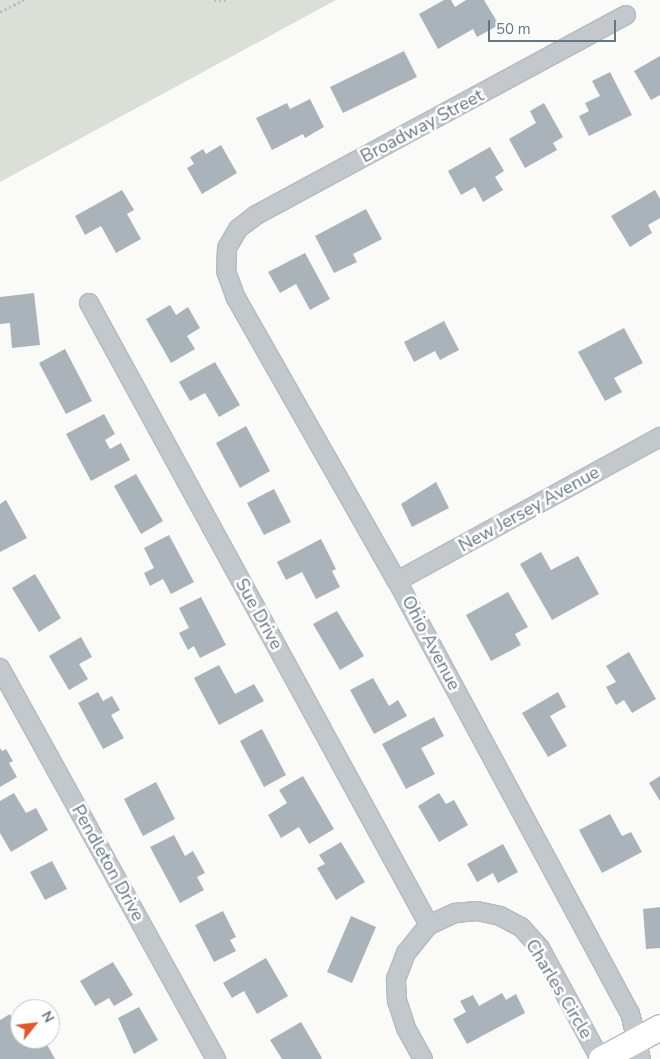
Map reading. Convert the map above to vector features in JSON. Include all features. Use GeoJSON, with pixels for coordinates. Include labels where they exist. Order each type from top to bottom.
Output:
{"type":"FeatureCollection","features":[{"type":"Feature","properties":{"kind":"street","name":"Broadway Street"},"geometry":{"type":"LineString","coordinates":[[227,248],[238,229],[255,216],[626,15]]}},
{"type":"Feature","properties":{"kind":"street","name":"Ohio Avenue"},"geometry":{"type":"LineString","coordinates":[[227,248],[226,271],[236,298],[397,581],[630,1013],[638,1049]]}},
{"type":"Feature","properties":{"kind":"street","name":"Sue Drive"},"geometry":{"type":"LineString","coordinates":[[89,302],[429,925]]}},
{"type":"Feature","properties":{"kind":"street","name":"New Jersey Avenue"},"geometry":{"type":"LineString","coordinates":[[397,581],[660,438]]}},
{"type":"Feature","properties":{"kind":"street","name":"Pendleton Drive"},"geometry":{"type":"LineString","coordinates":[[0,668],[216,1059]]}},
{"type":"Feature","properties":{"kind":"street","name":"Charles Circle"},"geometry":{"type":"LineString","coordinates":[[423,1059],[406,1028],[397,1001],[396,979],[406,953],[429,925],[455,913],[477,910],[500,916],[521,927],[540,948],[600,1059]]}},
{"type":"Feature","properties":{"kind":"street"},"geometry":{"type":"LineString","coordinates":[[600,1059],[638,1049],[660,1027]]}},
{"type":"Feature","properties":{"kind":"path"},"geometry":{"type":"LineString","coordinates":[[0,12],[24,0]]}},
{"type":"Feature","properties":{"kind":"path"},"geometry":{"type":"LineString","coordinates":[[214,0],[228,0]]}},
{"type":"Feature","properties":{"kind":"shaded area"},"geometry":{"type":"Polygon","coordinates":[[[0,0],[336,0],[0,182],[0,0]]]}},
{"type":"Feature","properties":{"kind":"building"},"geometry":{"type":"Polygon","coordinates":[[[444,0],[451,0],[455,7],[466,0],[484,0],[499,25],[477,37],[473,29],[438,49],[419,14],[444,0]]]}},
{"type":"Feature","properties":{"kind":"building"},"geometry":{"type":"Polygon","coordinates":[[[404,51],[417,77],[343,113],[330,87],[404,51]]]}},
{"type":"Feature","properties":{"kind":"building"},"geometry":{"type":"Polygon","coordinates":[[[660,56],[660,95],[651,100],[634,71],[660,56]]]}},
{"type":"Feature","properties":{"kind":"building"},"geometry":{"type":"Polygon","coordinates":[[[610,72],[632,115],[589,136],[579,116],[589,111],[585,103],[600,96],[592,81],[610,72]]]}},
{"type":"Feature","properties":{"kind":"building"},"geometry":{"type":"Polygon","coordinates":[[[310,99],[324,127],[305,138],[303,134],[272,150],[256,118],[287,103],[290,109],[310,99]]]}},
{"type":"Feature","properties":{"kind":"building"},"geometry":{"type":"Polygon","coordinates":[[[544,103],[563,137],[553,143],[557,150],[525,168],[509,139],[536,123],[530,111],[544,103]]]}},
{"type":"Feature","properties":{"kind":"building"},"geometry":{"type":"Polygon","coordinates":[[[221,145],[237,173],[202,194],[187,168],[194,164],[190,157],[203,149],[206,154],[221,145]]]}},
{"type":"Feature","properties":{"kind":"building"},"geometry":{"type":"Polygon","coordinates":[[[490,147],[504,171],[495,177],[503,190],[483,202],[475,187],[461,195],[448,171],[490,147]]]}},
{"type":"Feature","properties":{"kind":"building"},"geometry":{"type":"Polygon","coordinates":[[[122,190],[134,210],[127,214],[141,239],[116,253],[101,226],[85,235],[75,216],[122,190]]]}},
{"type":"Feature","properties":{"kind":"building"},"geometry":{"type":"Polygon","coordinates":[[[655,190],[660,199],[660,218],[648,225],[652,233],[630,247],[611,216],[655,190]]]}},
{"type":"Feature","properties":{"kind":"building"},"geometry":{"type":"Polygon","coordinates":[[[366,209],[382,239],[353,254],[357,262],[334,273],[315,236],[366,209]]]}},
{"type":"Feature","properties":{"kind":"building"},"geometry":{"type":"Polygon","coordinates":[[[305,253],[330,299],[310,310],[296,284],[280,293],[268,272],[305,253]]]}},
{"type":"Feature","properties":{"kind":"building"},"geometry":{"type":"Polygon","coordinates":[[[34,293],[40,345],[12,348],[10,323],[0,324],[0,297],[34,293]]]}},
{"type":"Feature","properties":{"kind":"building"},"geometry":{"type":"Polygon","coordinates":[[[170,305],[176,315],[188,307],[200,328],[187,336],[195,349],[171,363],[146,319],[170,305]]]}},
{"type":"Feature","properties":{"kind":"building"},"geometry":{"type":"Polygon","coordinates":[[[444,321],[459,350],[440,360],[435,351],[414,362],[404,342],[444,321]]]}},
{"type":"Feature","properties":{"kind":"building"},"geometry":{"type":"Polygon","coordinates":[[[624,328],[643,363],[614,378],[622,392],[605,401],[578,352],[624,328]]]}},
{"type":"Feature","properties":{"kind":"building"},"geometry":{"type":"Polygon","coordinates":[[[65,349],[92,401],[66,414],[39,363],[65,349]]]}},
{"type":"Feature","properties":{"kind":"building"},"geometry":{"type":"Polygon","coordinates":[[[215,362],[240,405],[219,417],[205,393],[190,401],[179,382],[215,362]]]}},
{"type":"Feature","properties":{"kind":"building"},"geometry":{"type":"Polygon","coordinates":[[[104,414],[115,434],[105,440],[110,449],[121,443],[130,460],[91,481],[66,434],[104,414]]]}},
{"type":"Feature","properties":{"kind":"building"},"geometry":{"type":"Polygon","coordinates":[[[246,426],[270,471],[240,488],[216,443],[246,426]]]}},
{"type":"Feature","properties":{"kind":"building"},"geometry":{"type":"Polygon","coordinates":[[[136,474],[163,521],[141,534],[114,486],[136,474]]]}},
{"type":"Feature","properties":{"kind":"building"},"geometry":{"type":"Polygon","coordinates":[[[436,482],[449,508],[412,527],[401,504],[436,482]]]}},
{"type":"Feature","properties":{"kind":"building"},"geometry":{"type":"Polygon","coordinates":[[[274,489],[291,522],[264,535],[247,503],[274,489]]]}},
{"type":"Feature","properties":{"kind":"building"},"geometry":{"type":"Polygon","coordinates":[[[6,500],[27,538],[0,552],[0,504],[6,500]]]}},
{"type":"Feature","properties":{"kind":"building"},"geometry":{"type":"Polygon","coordinates":[[[169,535],[194,582],[171,594],[163,579],[150,586],[144,573],[154,568],[144,548],[169,535]]]}},
{"type":"Feature","properties":{"kind":"building"},"geometry":{"type":"Polygon","coordinates":[[[321,539],[336,569],[332,571],[340,587],[316,599],[302,572],[286,580],[277,562],[321,539]]]}},
{"type":"Feature","properties":{"kind":"building"},"geometry":{"type":"Polygon","coordinates":[[[541,552],[551,570],[578,556],[599,594],[552,620],[520,564],[541,552]]]}},
{"type":"Feature","properties":{"kind":"building"},"geometry":{"type":"Polygon","coordinates":[[[35,574],[61,618],[39,632],[12,588],[35,574]]]}},
{"type":"Feature","properties":{"kind":"building"},"geometry":{"type":"Polygon","coordinates":[[[508,592],[528,627],[515,634],[521,645],[491,661],[466,615],[508,592]]]}},
{"type":"Feature","properties":{"kind":"building"},"geometry":{"type":"Polygon","coordinates":[[[201,597],[226,645],[200,658],[194,646],[188,650],[179,633],[189,628],[179,608],[201,597]]]}},
{"type":"Feature","properties":{"kind":"building"},"geometry":{"type":"Polygon","coordinates":[[[337,611],[364,656],[340,670],[313,624],[337,611]]]}},
{"type":"Feature","properties":{"kind":"building"},"geometry":{"type":"Polygon","coordinates":[[[81,637],[92,657],[79,664],[88,679],[69,690],[49,656],[81,637]]]}},
{"type":"Feature","properties":{"kind":"building"},"geometry":{"type":"Polygon","coordinates":[[[629,652],[656,699],[632,713],[624,700],[616,705],[606,687],[616,682],[606,666],[629,652]]]}},
{"type":"Feature","properties":{"kind":"building"},"geometry":{"type":"Polygon","coordinates":[[[219,665],[235,694],[254,684],[264,701],[219,725],[194,678],[219,665]]]}},
{"type":"Feature","properties":{"kind":"building"},"geometry":{"type":"Polygon","coordinates":[[[373,678],[389,706],[398,700],[407,716],[374,734],[350,690],[373,678]]]}},
{"type":"Feature","properties":{"kind":"building"},"geometry":{"type":"Polygon","coordinates":[[[98,692],[103,701],[112,696],[120,710],[111,715],[124,738],[103,749],[78,703],[98,692]]]}},
{"type":"Feature","properties":{"kind":"building"},"geometry":{"type":"Polygon","coordinates":[[[558,692],[566,707],[550,716],[567,746],[548,757],[522,713],[558,692]]]}},
{"type":"Feature","properties":{"kind":"building"},"geometry":{"type":"Polygon","coordinates":[[[434,717],[444,736],[421,748],[435,774],[406,789],[382,744],[434,717]]]}},
{"type":"Feature","properties":{"kind":"building"},"geometry":{"type":"Polygon","coordinates":[[[262,729],[286,775],[264,787],[240,741],[262,729]]]}},
{"type":"Feature","properties":{"kind":"building"},"geometry":{"type":"Polygon","coordinates":[[[0,748],[2,751],[6,749],[13,761],[9,763],[17,777],[0,787],[0,748]]]}},
{"type":"Feature","properties":{"kind":"building"},"geometry":{"type":"Polygon","coordinates":[[[303,776],[334,829],[309,844],[299,827],[281,838],[268,815],[287,803],[279,790],[303,776]]]}},
{"type":"Feature","properties":{"kind":"building"},"geometry":{"type":"Polygon","coordinates":[[[660,776],[660,801],[649,783],[660,776]]]}},
{"type":"Feature","properties":{"kind":"building"},"geometry":{"type":"Polygon","coordinates":[[[156,782],[175,819],[143,836],[124,799],[156,782]]]}},
{"type":"Feature","properties":{"kind":"building"},"geometry":{"type":"Polygon","coordinates":[[[14,793],[26,813],[36,808],[48,830],[11,852],[0,833],[0,801],[14,793]]]}},
{"type":"Feature","properties":{"kind":"building"},"geometry":{"type":"Polygon","coordinates":[[[439,793],[446,804],[454,800],[468,825],[439,842],[418,806],[439,793]]]}},
{"type":"Feature","properties":{"kind":"building"},"geometry":{"type":"Polygon","coordinates":[[[610,814],[622,836],[631,832],[642,852],[602,873],[579,830],[610,814]]]}},
{"type":"Feature","properties":{"kind":"building"},"geometry":{"type":"Polygon","coordinates":[[[174,835],[185,856],[193,851],[205,873],[197,877],[204,890],[180,903],[150,847],[174,835]]]}},
{"type":"Feature","properties":{"kind":"building"},"geometry":{"type":"Polygon","coordinates":[[[341,842],[365,882],[336,900],[317,868],[325,864],[319,855],[341,842]]]}},
{"type":"Feature","properties":{"kind":"building"},"geometry":{"type":"Polygon","coordinates":[[[503,844],[518,872],[498,883],[493,873],[477,882],[467,864],[503,844]]]}},
{"type":"Feature","properties":{"kind":"building"},"geometry":{"type":"Polygon","coordinates":[[[52,861],[67,889],[45,900],[30,872],[52,861]]]}},
{"type":"Feature","properties":{"kind":"building"},"geometry":{"type":"Polygon","coordinates":[[[660,907],[660,948],[646,949],[643,909],[660,907]]]}},
{"type":"Feature","properties":{"kind":"building"},"geometry":{"type":"Polygon","coordinates":[[[223,911],[236,937],[230,940],[236,951],[214,962],[195,925],[223,911]]]}},
{"type":"Feature","properties":{"kind":"building"},"geometry":{"type":"Polygon","coordinates":[[[351,916],[376,927],[352,983],[327,972],[351,916]]]}},
{"type":"Feature","properties":{"kind":"building"},"geometry":{"type":"Polygon","coordinates":[[[266,958],[288,996],[257,1014],[244,991],[232,998],[223,983],[266,958]]]}},
{"type":"Feature","properties":{"kind":"building"},"geometry":{"type":"Polygon","coordinates":[[[113,962],[133,995],[114,1006],[109,998],[95,1006],[80,981],[113,962]]]}},
{"type":"Feature","properties":{"kind":"building"},"geometry":{"type":"Polygon","coordinates":[[[502,993],[506,1000],[516,994],[525,1013],[467,1044],[453,1019],[466,1012],[460,1001],[473,995],[479,1006],[502,993]]]}},
{"type":"Feature","properties":{"kind":"building"},"geometry":{"type":"Polygon","coordinates":[[[139,1007],[158,1040],[134,1054],[118,1018],[139,1007]]]}},
{"type":"Feature","properties":{"kind":"building"},"geometry":{"type":"Polygon","coordinates":[[[10,1014],[10,1049],[50,1049],[55,1059],[0,1059],[0,1020],[10,1014]]]}},
{"type":"Feature","properties":{"kind":"building"},"geometry":{"type":"Polygon","coordinates":[[[301,1022],[321,1059],[282,1059],[270,1040],[301,1022]]]}}]}
